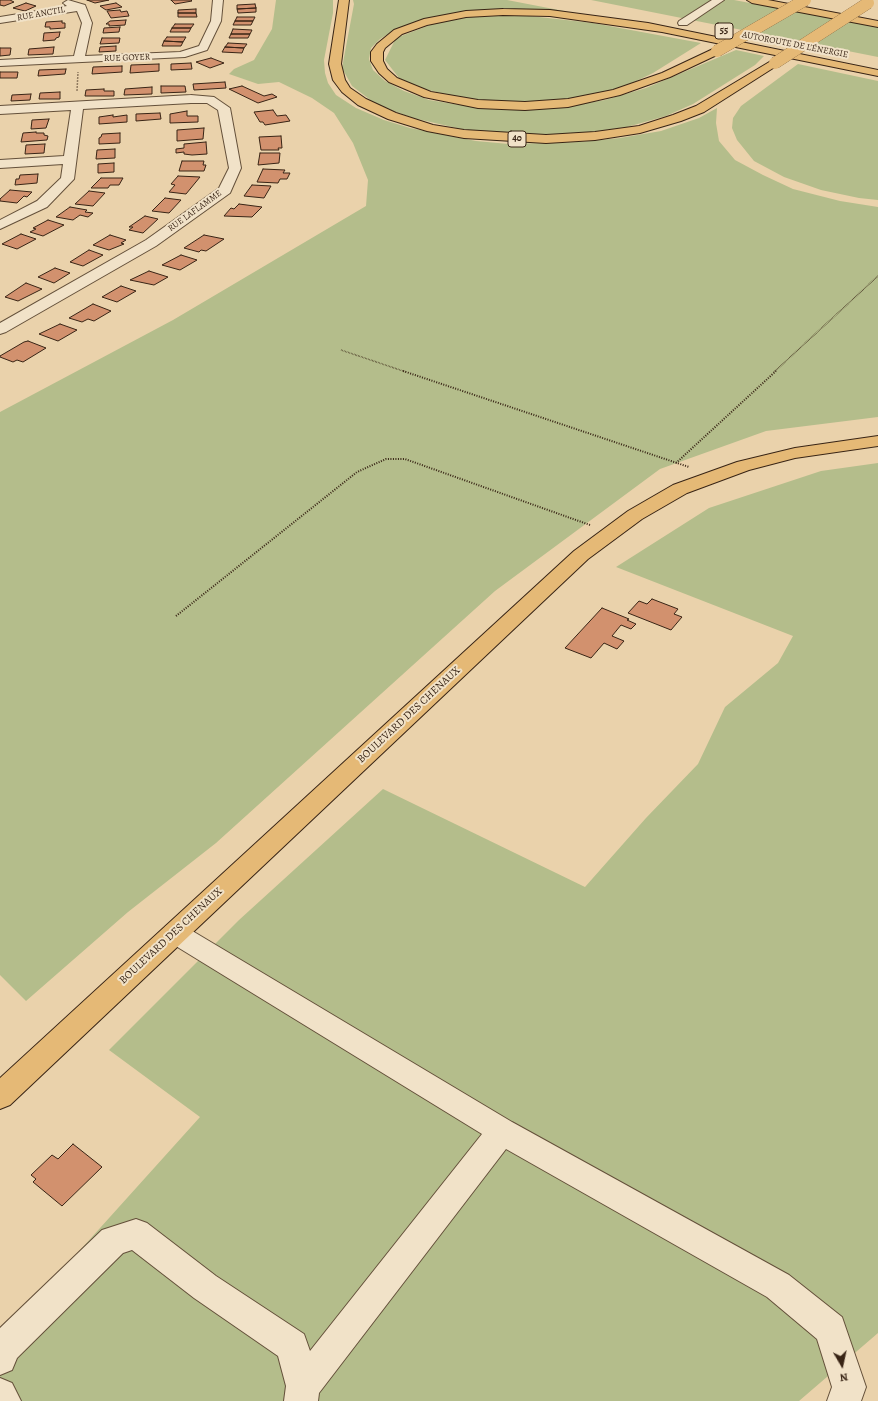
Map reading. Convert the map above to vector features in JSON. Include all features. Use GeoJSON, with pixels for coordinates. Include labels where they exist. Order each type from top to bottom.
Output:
{"type":"FeatureCollection","features":[{"type":"Feature","properties":{"kind":"main road","name":"40"},"geometry":{"type":"LineString","coordinates":[[344,0],[335,64],[337,74],[346,90],[366,104],[392,116],[416,124],[464,134],[506,138],[552,139],[596,136],[640,129],[672,120],[700,109],[871,2]]}},
{"type":"Feature","properties":{"kind":"main road"},"geometry":{"type":"LineString","coordinates":[[752,0],[878,24]]}},
{"type":"Feature","properties":{"kind":"main road"},"geometry":{"type":"LineString","coordinates":[[801,0],[878,14]]}},
{"type":"Feature","properties":{"kind":"main road"},"geometry":{"type":"LineString","coordinates":[[662,29],[569,15],[543,13],[503,12],[466,14],[424,22],[398,32],[380,46],[377,52],[377,61],[383,71],[393,80],[428,95],[468,103],[525,106],[568,103],[620,91],[666,75],[717,51],[804,0]]}},
{"type":"Feature","properties":{"kind":"main road"},"geometry":{"type":"LineString","coordinates":[[541,3],[878,73]]}},
{"type":"Feature","properties":{"kind":"main road","name":"AUTOROUTE DE L'ÉNERGIE"},"geometry":{"type":"LineString","coordinates":[[646,15],[839,54]]}},
{"type":"Feature","properties":{"kind":"main road","name":"BOULEVARD DES CHENAUX"},"geometry":{"type":"LineString","coordinates":[[0,1096],[581,555],[635,515],[680,489],[743,466],[795,453],[878,440]]}},
{"type":"Feature","properties":{"kind":"street"},"geometry":{"type":"LineString","coordinates":[[56,0],[81,7],[87,23],[79,60]]}},
{"type":"Feature","properties":{"kind":"street","name":"RUE GOYER"},"geometry":{"type":"LineString","coordinates":[[0,63],[181,55],[203,48],[216,21],[218,0]]}},
{"type":"Feature","properties":{"kind":"street"},"geometry":{"type":"LineString","coordinates":[[683,23],[719,0]]}},
{"type":"Feature","properties":{"kind":"street","name":"RUE ANCTIL"},"geometry":{"type":"LineString","coordinates":[[0,20],[81,7]]}},
{"type":"Feature","properties":{"kind":"street","name":"RUE LAFLAMME"},"geometry":{"type":"LineString","coordinates":[[0,110],[210,100],[224,108],[235,168],[225,190],[151,243],[0,329]]}},
{"type":"Feature","properties":{"kind":"street"},"geometry":{"type":"LineString","coordinates":[[0,225],[42,204],[67,179],[77,106]]}},
{"type":"Feature","properties":{"kind":"street"},"geometry":{"type":"LineString","coordinates":[[0,164],[69,160]]}},
{"type":"Feature","properties":{"kind":"street"},"geometry":{"type":"LineString","coordinates":[[175,933],[502,1131],[778,1286],[830,1329],[849,1387],[844,1401]]}},
{"type":"Feature","properties":{"kind":"street"},"geometry":{"type":"LineString","coordinates":[[302,1393],[502,1131]]}},
{"type":"Feature","properties":{"kind":"street"},"geometry":{"type":"LineString","coordinates":[[0,1358],[2,1349],[113,1241],[136,1234],[205,1287],[292,1346],[302,1393]]}},
{"type":"Feature","properties":{"kind":"street"},"geometry":{"type":"LineString","coordinates":[[0,1395],[4,1401]]}},
{"type":"Feature","properties":{"kind":"path"},"geometry":{"type":"LineString","coordinates":[[77,106],[79,60]]}},
{"type":"Feature","properties":{"kind":"path"},"geometry":{"type":"LineString","coordinates":[[676,463],[878,276]]}},
{"type":"Feature","properties":{"kind":"path"},"geometry":{"type":"LineString","coordinates":[[341,350],[716,476]]}},
{"type":"Feature","properties":{"kind":"path"},"geometry":{"type":"LineString","coordinates":[[176,616],[357,472],[386,459],[405,459],[611,533]]}},
{"type":"Feature","properties":{"kind":"green space"},"geometry":{"type":"Polygon","coordinates":[[[276,0],[333,0],[333,13],[324,60],[325,73],[328,83],[336,95],[356,108],[384,120],[410,128],[476,141],[509,144],[579,142],[620,138],[661,131],[699,118],[717,108],[716,123],[719,141],[735,160],[793,189],[840,201],[878,207],[878,417],[766,431],[660,469],[495,591],[216,843],[128,912],[26,1001],[0,975],[0,412],[173,320],[366,206],[368,180],[353,143],[334,113],[312,98],[279,82],[258,84],[229,74],[234,69],[254,60],[272,29],[276,0]]]}},
{"type":"Feature","properties":{"kind":"green space"},"geometry":{"type":"Polygon","coordinates":[[[353,0],[507,0],[564,11],[461,12],[448,14],[419,21],[396,29],[380,39],[371,48],[369,59],[373,70],[385,81],[404,91],[429,100],[460,105],[506,110],[562,107],[605,100],[646,88],[736,50],[764,56],[755,65],[693,104],[666,116],[627,127],[577,134],[529,136],[461,129],[413,118],[377,105],[352,86],[342,68],[354,4],[353,0]]]}},
{"type":"Feature","properties":{"kind":"green space"},"geometry":{"type":"Polygon","coordinates":[[[591,0],[734,0],[878,27],[878,57],[591,0]]]}},
{"type":"Feature","properties":{"kind":"green space"},"geometry":{"type":"Polygon","coordinates":[[[521,15],[593,23],[701,43],[653,73],[626,86],[580,98],[532,104],[478,102],[416,87],[399,78],[385,60],[396,38],[438,22],[471,17],[521,15]]]}},
{"type":"Feature","properties":{"kind":"green space"},"geometry":{"type":"Polygon","coordinates":[[[798,64],[878,81],[878,200],[859,198],[821,190],[784,177],[754,161],[737,140],[732,128],[733,118],[741,106],[798,64]]]}},
{"type":"Feature","properties":{"kind":"green space"},"geometry":{"type":"Polygon","coordinates":[[[878,463],[878,1333],[799,1401],[0,1401],[0,1348],[19,1318],[200,1117],[109,1050],[239,920],[383,789],[585,887],[646,818],[698,764],[725,707],[778,663],[793,636],[616,567],[709,508],[821,471],[878,463]]]}},
{"type":"Feature","properties":{"kind":"building"},"geometry":{"type":"Polygon","coordinates":[[[0,0],[10,0],[14,2],[4,6],[0,5],[0,0]]]}},
{"type":"Feature","properties":{"kind":"building"},"geometry":{"type":"Polygon","coordinates":[[[87,0],[109,0],[95,3],[87,0]]]}},
{"type":"Feature","properties":{"kind":"building"},"geometry":{"type":"Polygon","coordinates":[[[171,0],[191,0],[192,1],[175,4],[171,0]]]}},
{"type":"Feature","properties":{"kind":"building"},"geometry":{"type":"Polygon","coordinates":[[[26,3],[36,6],[25,11],[13,8],[26,3]]]}},
{"type":"Feature","properties":{"kind":"building"},"geometry":{"type":"Polygon","coordinates":[[[116,3],[122,7],[106,10],[100,6],[116,3]]]}},
{"type":"Feature","properties":{"kind":"building"},"geometry":{"type":"Polygon","coordinates":[[[255,4],[256,8],[237,9],[237,5],[255,4]]]}},
{"type":"Feature","properties":{"kind":"building"},"geometry":{"type":"Polygon","coordinates":[[[256,8],[256,12],[238,13],[237,9],[256,8]]]}},
{"type":"Feature","properties":{"kind":"building"},"geometry":{"type":"Polygon","coordinates":[[[196,9],[196,13],[178,13],[178,10],[196,9]]]}},
{"type":"Feature","properties":{"kind":"building"},"geometry":{"type":"Polygon","coordinates":[[[120,10],[121,12],[127,11],[129,16],[111,18],[107,11],[120,10]]]}},
{"type":"Feature","properties":{"kind":"building"},"geometry":{"type":"Polygon","coordinates":[[[178,13],[196,13],[197,17],[178,17],[178,13]]]}},
{"type":"Feature","properties":{"kind":"building"},"geometry":{"type":"Polygon","coordinates":[[[237,17],[255,17],[253,21],[235,21],[237,17]]]}},
{"type":"Feature","properties":{"kind":"building"},"geometry":{"type":"Polygon","coordinates":[[[126,20],[125,25],[109,26],[109,24],[106,24],[110,21],[126,20]]]}},
{"type":"Feature","properties":{"kind":"building"},"geometry":{"type":"Polygon","coordinates":[[[62,21],[62,23],[65,23],[65,28],[50,29],[50,27],[45,27],[46,22],[62,21]]]}},
{"type":"Feature","properties":{"kind":"building"},"geometry":{"type":"Polygon","coordinates":[[[235,21],[253,21],[251,25],[233,25],[235,21]]]}},
{"type":"Feature","properties":{"kind":"building"},"geometry":{"type":"Polygon","coordinates":[[[175,24],[194,24],[191,28],[172,28],[175,24]]]}},
{"type":"Feature","properties":{"kind":"building"},"geometry":{"type":"Polygon","coordinates":[[[120,27],[119,32],[103,33],[104,28],[120,27]]]}},
{"type":"Feature","properties":{"kind":"building"},"geometry":{"type":"Polygon","coordinates":[[[172,28],[191,28],[189,32],[170,32],[172,28]]]}},
{"type":"Feature","properties":{"kind":"building"},"geometry":{"type":"Polygon","coordinates":[[[233,29],[252,30],[250,34],[231,34],[233,29]]]}},
{"type":"Feature","properties":{"kind":"building"},"geometry":{"type":"Polygon","coordinates":[[[60,32],[59,37],[55,40],[43,41],[44,33],[60,32]]]}},
{"type":"Feature","properties":{"kind":"building"},"geometry":{"type":"Polygon","coordinates":[[[231,34],[250,34],[248,38],[229,38],[231,34]]]}},
{"type":"Feature","properties":{"kind":"building"},"geometry":{"type":"Polygon","coordinates":[[[167,37],[186,37],[183,42],[164,41],[167,37]]]}},
{"type":"Feature","properties":{"kind":"building"},"geometry":{"type":"Polygon","coordinates":[[[102,38],[120,38],[119,43],[100,44],[102,38]]]}},
{"type":"Feature","properties":{"kind":"building"},"geometry":{"type":"Polygon","coordinates":[[[164,41],[183,42],[181,46],[162,46],[164,41]]]}},
{"type":"Feature","properties":{"kind":"building"},"geometry":{"type":"Polygon","coordinates":[[[228,43],[247,44],[244,48],[225,47],[228,43]]]}},
{"type":"Feature","properties":{"kind":"building"},"geometry":{"type":"Polygon","coordinates":[[[116,46],[116,51],[99,52],[100,47],[116,46]]]}},
{"type":"Feature","properties":{"kind":"building"},"geometry":{"type":"Polygon","coordinates":[[[54,47],[53,54],[28,55],[29,49],[54,47]]]}},
{"type":"Feature","properties":{"kind":"building"},"geometry":{"type":"Polygon","coordinates":[[[225,47],[244,48],[242,53],[222,52],[225,47]]]}},
{"type":"Feature","properties":{"kind":"building"},"geometry":{"type":"Polygon","coordinates":[[[0,48],[11,48],[10,55],[0,56],[0,48]]]}},
{"type":"Feature","properties":{"kind":"building"},"geometry":{"type":"Polygon","coordinates":[[[211,58],[224,63],[210,68],[196,62],[211,58]]]}},
{"type":"Feature","properties":{"kind":"building"},"geometry":{"type":"Polygon","coordinates":[[[191,63],[192,69],[171,70],[171,64],[191,63]]]}},
{"type":"Feature","properties":{"kind":"building"},"geometry":{"type":"Polygon","coordinates":[[[159,64],[159,71],[130,73],[131,65],[159,64]]]}},
{"type":"Feature","properties":{"kind":"building"},"geometry":{"type":"Polygon","coordinates":[[[122,66],[122,72],[92,74],[93,67],[122,66]]]}},
{"type":"Feature","properties":{"kind":"building"},"geometry":{"type":"Polygon","coordinates":[[[66,69],[65,74],[38,76],[39,70],[66,69]]]}},
{"type":"Feature","properties":{"kind":"building"},"geometry":{"type":"Polygon","coordinates":[[[0,72],[18,72],[17,78],[0,78],[0,72]]]}},
{"type":"Feature","properties":{"kind":"building"},"geometry":{"type":"Polygon","coordinates":[[[225,82],[226,88],[194,90],[193,84],[225,82]]]}},
{"type":"Feature","properties":{"kind":"building"},"geometry":{"type":"Polygon","coordinates":[[[161,86],[185,86],[186,92],[161,93],[161,86]]]}},
{"type":"Feature","properties":{"kind":"building"},"geometry":{"type":"Polygon","coordinates":[[[242,86],[264,96],[272,94],[277,97],[258,103],[229,89],[242,86]]]}},
{"type":"Feature","properties":{"kind":"building"},"geometry":{"type":"Polygon","coordinates":[[[152,87],[152,94],[124,95],[125,89],[152,87]]]}},
{"type":"Feature","properties":{"kind":"building"},"geometry":{"type":"Polygon","coordinates":[[[104,89],[104,91],[114,91],[114,96],[85,96],[86,90],[104,89]]]}},
{"type":"Feature","properties":{"kind":"building"},"geometry":{"type":"Polygon","coordinates":[[[60,92],[60,99],[39,99],[40,93],[60,92]]]}},
{"type":"Feature","properties":{"kind":"building"},"geometry":{"type":"Polygon","coordinates":[[[31,94],[30,100],[11,101],[12,95],[31,94]]]}},
{"type":"Feature","properties":{"kind":"building"},"geometry":{"type":"Polygon","coordinates":[[[273,110],[277,116],[286,115],[290,121],[265,125],[263,122],[260,122],[254,112],[273,110]]]}},
{"type":"Feature","properties":{"kind":"building"},"geometry":{"type":"Polygon","coordinates":[[[187,111],[187,116],[198,116],[198,122],[170,123],[170,114],[187,111]]]}},
{"type":"Feature","properties":{"kind":"building"},"geometry":{"type":"Polygon","coordinates":[[[160,113],[161,119],[136,121],[136,114],[160,113]]]}},
{"type":"Feature","properties":{"kind":"building"},"geometry":{"type":"Polygon","coordinates":[[[113,115],[113,117],[127,115],[127,122],[99,124],[99,117],[113,115]]]}},
{"type":"Feature","properties":{"kind":"building"},"geometry":{"type":"Polygon","coordinates":[[[49,119],[46,128],[31,129],[32,120],[49,119]]]}},
{"type":"Feature","properties":{"kind":"building"},"geometry":{"type":"Polygon","coordinates":[[[204,128],[203,139],[177,141],[177,130],[204,128]]]}},
{"type":"Feature","properties":{"kind":"building"},"geometry":{"type":"Polygon","coordinates":[[[23,133],[44,133],[44,135],[48,136],[47,140],[21,142],[23,133]]]}},
{"type":"Feature","properties":{"kind":"building"},"geometry":{"type":"Polygon","coordinates":[[[120,133],[120,143],[99,144],[99,138],[102,134],[120,133]]]}},
{"type":"Feature","properties":{"kind":"building"},"geometry":{"type":"Polygon","coordinates":[[[281,136],[282,148],[278,148],[279,150],[261,150],[259,137],[281,136]]]}},
{"type":"Feature","properties":{"kind":"building"},"geometry":{"type":"Polygon","coordinates":[[[206,142],[207,154],[192,155],[184,154],[184,152],[176,153],[176,149],[184,148],[184,144],[206,142]]]}},
{"type":"Feature","properties":{"kind":"building"},"geometry":{"type":"Polygon","coordinates":[[[45,144],[44,153],[25,154],[26,145],[45,144]]]}},
{"type":"Feature","properties":{"kind":"building"},"geometry":{"type":"Polygon","coordinates":[[[115,149],[115,158],[96,159],[97,150],[115,149]]]}},
{"type":"Feature","properties":{"kind":"building"},"geometry":{"type":"Polygon","coordinates":[[[260,153],[280,153],[279,163],[258,165],[260,153]]]}},
{"type":"Feature","properties":{"kind":"building"},"geometry":{"type":"Polygon","coordinates":[[[182,161],[204,161],[203,165],[206,165],[204,171],[179,171],[182,161]]]}},
{"type":"Feature","properties":{"kind":"building"},"geometry":{"type":"Polygon","coordinates":[[[114,163],[114,172],[98,173],[98,164],[114,163]]]}},
{"type":"Feature","properties":{"kind":"building"},"geometry":{"type":"Polygon","coordinates":[[[263,169],[285,170],[283,173],[290,173],[287,179],[280,179],[278,183],[257,182],[263,169]]]}},
{"type":"Feature","properties":{"kind":"building"},"geometry":{"type":"Polygon","coordinates":[[[38,174],[37,183],[15,185],[16,179],[19,179],[20,175],[38,174]]]}},
{"type":"Feature","properties":{"kind":"building"},"geometry":{"type":"Polygon","coordinates":[[[178,176],[200,177],[186,194],[169,192],[175,185],[171,184],[178,176]]]}},
{"type":"Feature","properties":{"kind":"building"},"geometry":{"type":"Polygon","coordinates":[[[101,178],[123,178],[119,185],[110,185],[108,188],[91,188],[101,178]]]}},
{"type":"Feature","properties":{"kind":"building"},"geometry":{"type":"Polygon","coordinates":[[[252,185],[271,186],[264,198],[244,196],[252,185]]]}},
{"type":"Feature","properties":{"kind":"building"},"geometry":{"type":"Polygon","coordinates":[[[10,190],[32,192],[27,197],[24,196],[17,203],[0,201],[0,199],[10,190]]]}},
{"type":"Feature","properties":{"kind":"building"},"geometry":{"type":"Polygon","coordinates":[[[89,191],[105,193],[93,206],[75,204],[89,191]]]}},
{"type":"Feature","properties":{"kind":"building"},"geometry":{"type":"Polygon","coordinates":[[[165,198],[181,200],[169,213],[152,211],[165,198]]]}},
{"type":"Feature","properties":{"kind":"building"},"geometry":{"type":"Polygon","coordinates":[[[239,204],[262,207],[252,217],[224,216],[231,208],[234,209],[239,204]]]}},
{"type":"Feature","properties":{"kind":"building"},"geometry":{"type":"Polygon","coordinates":[[[70,207],[87,210],[85,212],[93,213],[88,217],[80,215],[73,220],[56,217],[70,207]]]}},
{"type":"Feature","properties":{"kind":"building"},"geometry":{"type":"Polygon","coordinates":[[[145,216],[158,219],[143,233],[129,230],[133,227],[129,227],[145,216]]]}},
{"type":"Feature","properties":{"kind":"building"},"geometry":{"type":"Polygon","coordinates":[[[48,220],[64,225],[43,236],[30,232],[36,229],[33,228],[48,220]]]}},
{"type":"Feature","properties":{"kind":"building"},"geometry":{"type":"Polygon","coordinates":[[[21,234],[36,239],[17,249],[2,244],[21,234]]]}},
{"type":"Feature","properties":{"kind":"building"},"geometry":{"type":"Polygon","coordinates":[[[110,235],[126,240],[121,243],[124,244],[109,250],[93,245],[110,235]]]}},
{"type":"Feature","properties":{"kind":"building"},"geometry":{"type":"Polygon","coordinates":[[[204,235],[224,239],[206,251],[201,250],[199,252],[184,248],[204,235]]]}},
{"type":"Feature","properties":{"kind":"building"},"geometry":{"type":"Polygon","coordinates":[[[89,250],[103,255],[83,266],[70,262],[89,250]]]}},
{"type":"Feature","properties":{"kind":"building"},"geometry":{"type":"Polygon","coordinates":[[[181,255],[197,260],[180,270],[162,265],[181,255]]]}},
{"type":"Feature","properties":{"kind":"building"},"geometry":{"type":"Polygon","coordinates":[[[55,268],[70,273],[54,283],[38,277],[55,268]]]}},
{"type":"Feature","properties":{"kind":"building"},"geometry":{"type":"Polygon","coordinates":[[[149,271],[168,277],[154,285],[130,280],[149,271]]]}},
{"type":"Feature","properties":{"kind":"building"},"geometry":{"type":"Polygon","coordinates":[[[26,283],[42,289],[18,301],[5,297],[26,283]]]}},
{"type":"Feature","properties":{"kind":"building"},"geometry":{"type":"Polygon","coordinates":[[[121,286],[136,291],[117,302],[102,297],[121,286]]]}},
{"type":"Feature","properties":{"kind":"building"},"geometry":{"type":"Polygon","coordinates":[[[93,304],[111,311],[94,321],[88,319],[82,322],[69,318],[93,304]]]}},
{"type":"Feature","properties":{"kind":"building"},"geometry":{"type":"Polygon","coordinates":[[[60,324],[77,330],[58,341],[39,334],[60,324]]]}},
{"type":"Feature","properties":{"kind":"building"},"geometry":{"type":"Polygon","coordinates":[[[28,341],[46,348],[23,362],[17,360],[13,362],[0,357],[24,342],[28,341]]]}},
{"type":"Feature","properties":{"kind":"building"},"geometry":{"type":"Polygon","coordinates":[[[652,599],[678,609],[674,614],[682,617],[671,630],[628,613],[639,601],[647,604],[652,599]]]}},
{"type":"Feature","properties":{"kind":"building"},"geometry":{"type":"Polygon","coordinates":[[[602,608],[629,619],[627,620],[636,624],[631,629],[621,625],[612,636],[624,641],[617,649],[604,643],[591,658],[565,648],[602,608]]]}},
{"type":"Feature","properties":{"kind":"building"},"geometry":{"type":"Polygon","coordinates":[[[73,1144],[102,1167],[62,1206],[33,1182],[36,1179],[31,1175],[52,1155],[58,1159],[73,1144]]]}}]}
